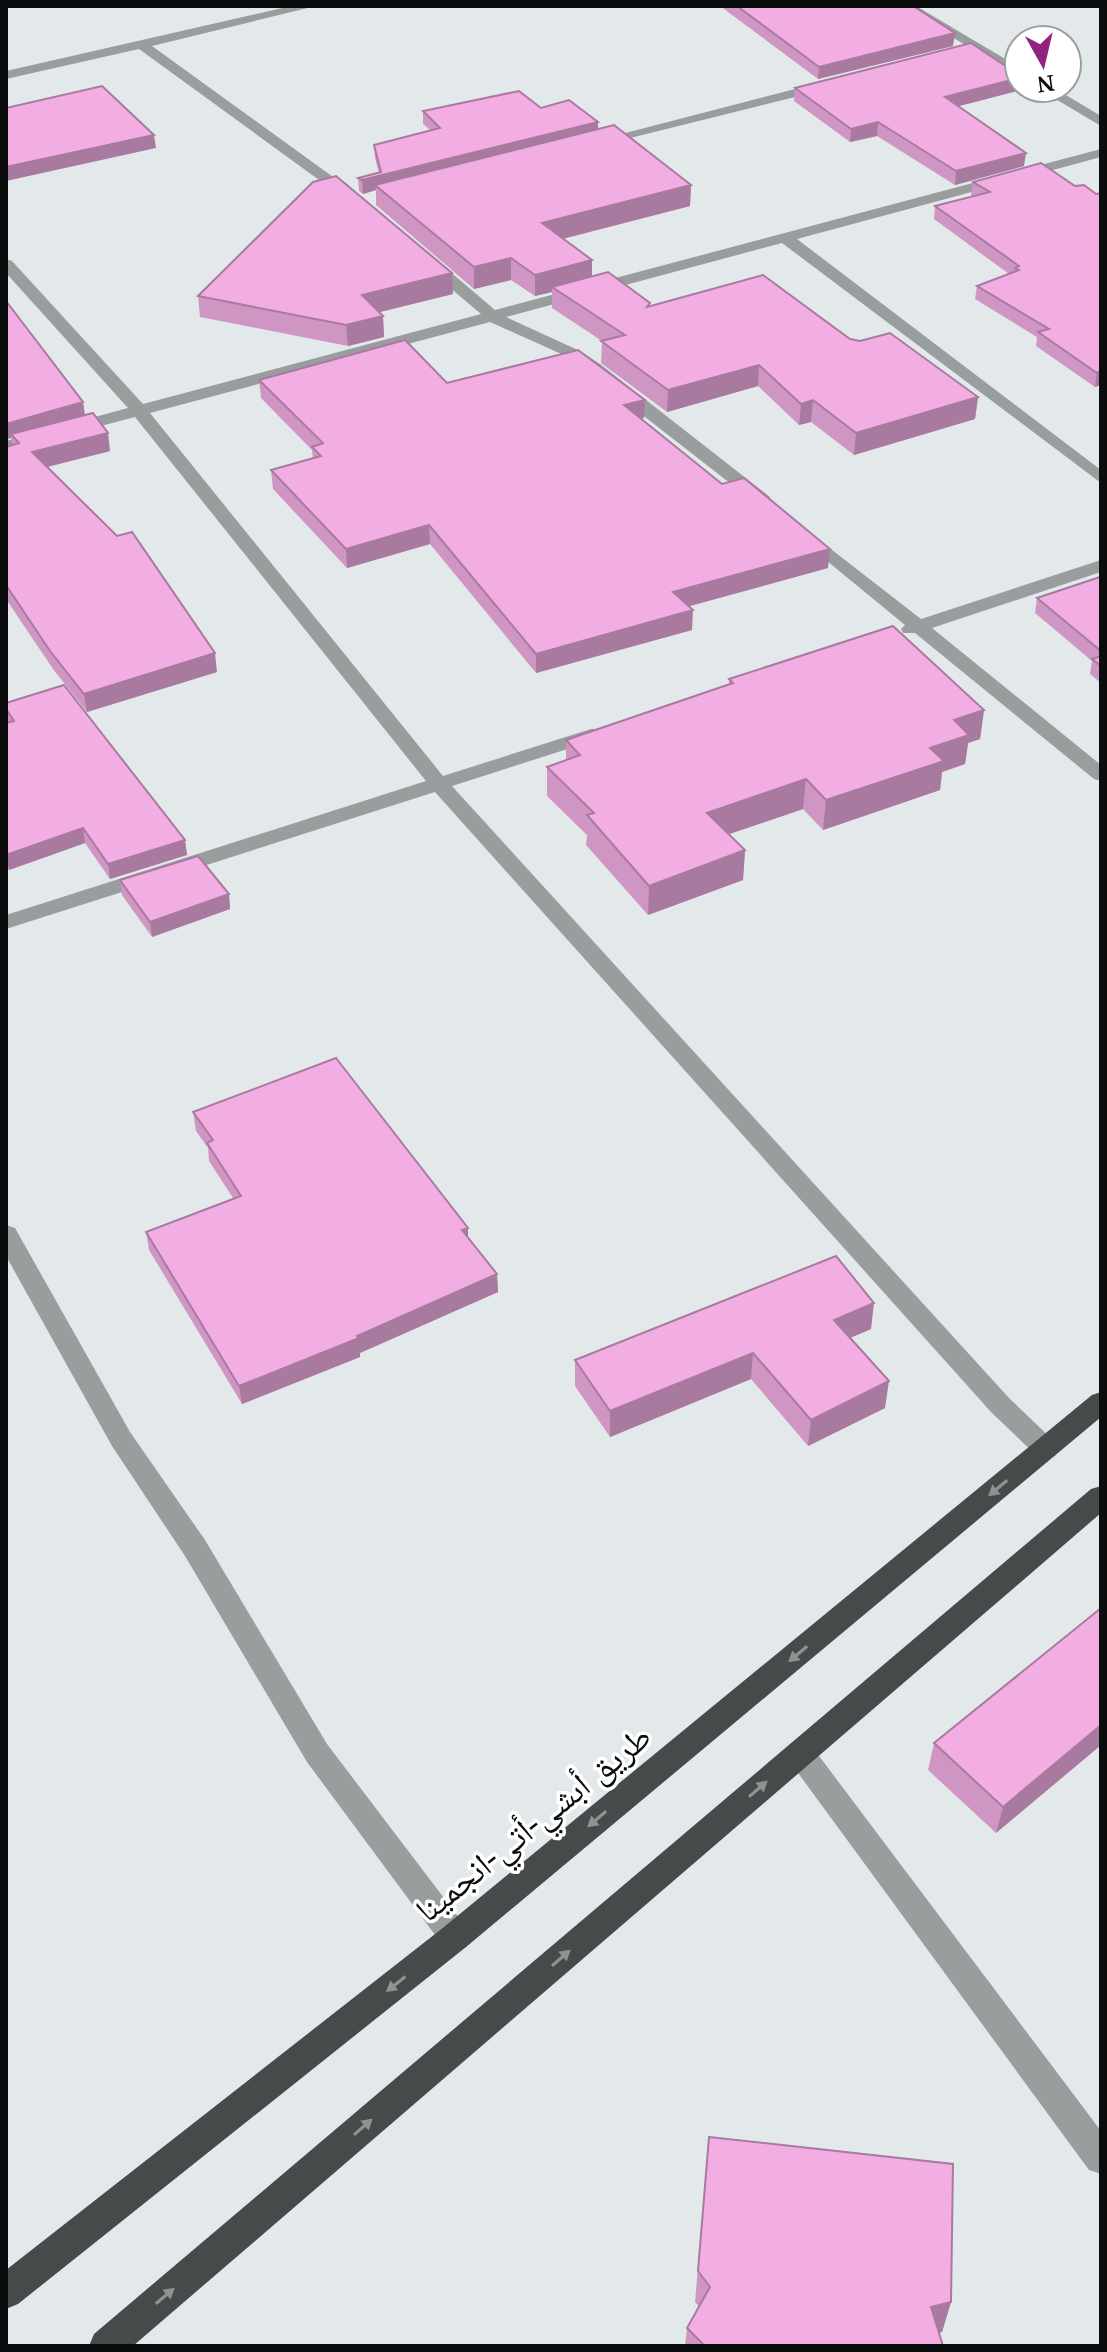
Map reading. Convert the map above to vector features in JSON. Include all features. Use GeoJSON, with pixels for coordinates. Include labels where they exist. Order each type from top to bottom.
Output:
{"type":"FeatureCollection","features":[{"type":"Feature","properties":{"kind":"highway","name":"طريق أبشي-أتي-انجمينا"},"geometry":{"type":"LineString","coordinates":[[6,2292],[455,1937],[1101,1402]]}},
{"type":"Feature","properties":{"kind":"highway"},"geometry":{"type":"LineString","coordinates":[[106,2346],[1100,1499]]}},
{"type":"Feature","properties":{"kind":"street"},"geometry":{"type":"LineString","coordinates":[[217,6],[236,23]]}},
{"type":"Feature","properties":{"kind":"street"},"geometry":{"type":"LineString","coordinates":[[6,75],[309,6]]}},
{"type":"Feature","properties":{"kind":"street"},"geometry":{"type":"LineString","coordinates":[[907,6],[968,49],[1003,65]]}},
{"type":"Feature","properties":{"kind":"street"},"geometry":{"type":"LineString","coordinates":[[141,44],[368,204]]}},
{"type":"Feature","properties":{"kind":"street"},"geometry":{"type":"LineString","coordinates":[[575,148],[837,82]]}},
{"type":"Feature","properties":{"kind":"street"},"geometry":{"type":"LineString","coordinates":[[1071,104],[1101,122]]}},
{"type":"Feature","properties":{"kind":"street"},"geometry":{"type":"LineString","coordinates":[[6,446],[495,318],[1101,153]]}},
{"type":"Feature","properties":{"kind":"street"},"geometry":{"type":"LineString","coordinates":[[787,239],[1101,478]]}},
{"type":"Feature","properties":{"kind":"street"},"geometry":{"type":"LineString","coordinates":[[415,250],[495,318],[574,354],[782,515],[1101,775]]}},
{"type":"Feature","properties":{"kind":"street"},"geometry":{"type":"LineString","coordinates":[[6,264],[139,410],[440,785],[989,1393],[1046,1449]]}},
{"type":"Feature","properties":{"kind":"street"},"geometry":{"type":"LineString","coordinates":[[891,636],[1101,566]]}},
{"type":"Feature","properties":{"kind":"street"},"geometry":{"type":"LineString","coordinates":[[6,922],[622,726]]}},
{"type":"Feature","properties":{"kind":"street"},"geometry":{"type":"LineString","coordinates":[[6,1234],[121,1439],[195,1548],[317,1753],[455,1937]]}},
{"type":"Feature","properties":{"kind":"street"},"geometry":{"type":"LineString","coordinates":[[800,1753],[1101,2158]]}},
{"type":"Feature","properties":{"kind":"building"},"geometry":{"type":"Polygon","coordinates":[[[737,6],[913,6],[955,33],[819,67],[737,6]]]}},
{"type":"Feature","properties":{"kind":"building"},"geometry":{"type":"Polygon","coordinates":[[[971,43],[1003,64],[1003,82],[945,97],[1026,153],[956,171],[878,122],[851,129],[795,88],[971,43]]]}},
{"type":"Feature","properties":{"kind":"building"},"geometry":{"type":"Polygon","coordinates":[[[102,86],[154,135],[6,167],[6,108],[102,86]]]}},
{"type":"Feature","properties":{"kind":"building"},"geometry":{"type":"Polygon","coordinates":[[[519,91],[541,108],[569,100],[598,122],[362,180],[358,178],[381,172],[374,145],[440,128],[423,111],[519,91]]]}},
{"type":"Feature","properties":{"kind":"building"},"geometry":{"type":"Polygon","coordinates":[[[614,125],[691,185],[542,223],[592,260],[535,275],[511,258],[474,267],[375,185],[614,125]]]}},
{"type":"Feature","properties":{"kind":"building"},"geometry":{"type":"Polygon","coordinates":[[[1041,163],[1075,186],[1084,185],[1096,194],[1101,193],[1101,371],[1097,373],[1038,332],[1049,329],[977,286],[1019,270],[1015,268],[1019,266],[935,206],[990,192],[973,182],[1041,163]]]}},
{"type":"Feature","properties":{"kind":"building"},"geometry":{"type":"Polygon","coordinates":[[[336,176],[452,273],[362,295],[383,316],[346,325],[198,296],[313,182],[336,176]]]}},
{"type":"Feature","properties":{"kind":"building"},"geometry":{"type":"Polygon","coordinates":[[[608,272],[650,303],[647,307],[763,275],[850,339],[860,341],[890,333],[978,397],[856,433],[813,400],[801,404],[759,365],[668,390],[601,341],[625,335],[552,287],[608,272]]]}},
{"type":"Feature","properties":{"kind":"building"},"geometry":{"type":"Polygon","coordinates":[[[6,301],[83,402],[6,424],[6,301]]]}},
{"type":"Feature","properties":{"kind":"building"},"geometry":{"type":"Polygon","coordinates":[[[405,340],[447,383],[578,350],[645,400],[624,405],[722,484],[744,478],[830,549],[673,592],[693,610],[536,654],[429,525],[346,549],[271,470],[321,456],[312,447],[323,443],[259,380],[405,340]]]}},
{"type":"Feature","properties":{"kind":"building"},"geometry":{"type":"Polygon","coordinates":[[[93,413],[108,433],[32,452],[117,536],[132,532],[215,653],[84,694],[50,651],[6,585],[6,447],[19,443],[11,434],[93,413]]]}},
{"type":"Feature","properties":{"kind":"building"},"geometry":{"type":"Polygon","coordinates":[[[1101,578],[1101,651],[1037,598],[1101,578]]]}},
{"type":"Feature","properties":{"kind":"building"},"geometry":{"type":"Polygon","coordinates":[[[893,626],[984,710],[954,720],[969,735],[930,748],[944,761],[826,800],[806,779],[707,813],[745,850],[649,886],[587,815],[594,813],[547,767],[580,755],[566,740],[733,683],[729,679],[893,626]]]}},
{"type":"Feature","properties":{"kind":"building"},"geometry":{"type":"Polygon","coordinates":[[[1101,656],[1101,666],[1092,659],[1101,656]]]}},
{"type":"Feature","properties":{"kind":"building"},"geometry":{"type":"Polygon","coordinates":[[[64,685],[185,840],[108,864],[83,828],[6,855],[6,723],[14,721],[6,709],[6,703],[64,685]]]}},
{"type":"Feature","properties":{"kind":"building"},"geometry":{"type":"Polygon","coordinates":[[[198,856],[229,894],[150,922],[120,880],[198,856]]]}},
{"type":"Feature","properties":{"kind":"building"},"geometry":{"type":"Polygon","coordinates":[[[336,1058],[468,1228],[462,1230],[497,1274],[357,1336],[359,1338],[239,1386],[146,1232],[241,1196],[207,1143],[213,1140],[193,1112],[336,1058]]]}},
{"type":"Feature","properties":{"kind":"building"},"geometry":{"type":"Polygon","coordinates":[[[836,1256],[874,1303],[834,1320],[889,1381],[811,1420],[753,1353],[610,1411],[575,1360],[836,1256]]]}},
{"type":"Feature","properties":{"kind":"building"},"geometry":{"type":"Polygon","coordinates":[[[1101,1608],[1101,1725],[1003,1807],[934,1743],[1101,1608]]]}},
{"type":"Feature","properties":{"kind":"building"},"geometry":{"type":"Polygon","coordinates":[[[709,2137],[953,2164],[951,2302],[931,2307],[943,2346],[703,2346],[687,2328],[710,2287],[698,2271],[709,2137]]]}}]}
